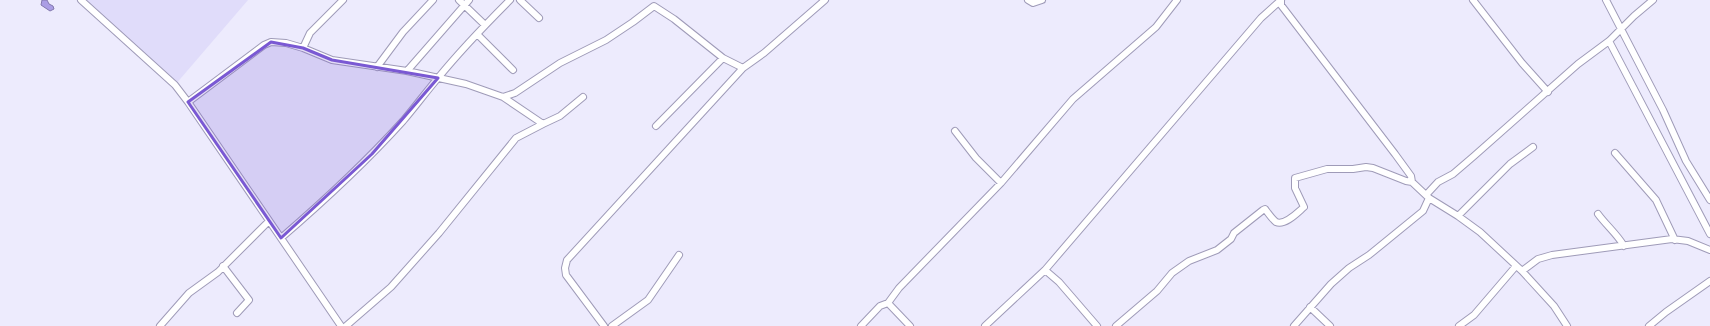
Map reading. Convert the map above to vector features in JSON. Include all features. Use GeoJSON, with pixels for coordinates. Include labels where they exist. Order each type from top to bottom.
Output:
{"type":"FeatureCollection","features":[{"type":"Feature","properties":{"kind":"street"},"geometry":{"type":"LineString","coordinates":[[81,0],[175,85],[341,326]]}},
{"type":"Feature","properties":{"kind":"street"},"geometry":{"type":"LineString","coordinates":[[303,48],[310,32],[343,0]]}},
{"type":"Feature","properties":{"kind":"street"},"geometry":{"type":"LineString","coordinates":[[377,67],[403,32],[433,0]]}},
{"type":"Feature","properties":{"kind":"street"},"geometry":{"type":"LineString","coordinates":[[459,0],[485,25]]}},
{"type":"Feature","properties":{"kind":"street"},"geometry":{"type":"LineString","coordinates":[[407,71],[469,0]]}},
{"type":"Feature","properties":{"kind":"street"},"geometry":{"type":"LineString","coordinates":[[281,238],[324,201],[372,154],[404,120],[438,78],[485,25],[510,0]]}},
{"type":"Feature","properties":{"kind":"street"},"geometry":{"type":"LineString","coordinates":[[520,0],[539,18]]}},
{"type":"Feature","properties":{"kind":"street"},"geometry":{"type":"LineString","coordinates":[[503,97],[515,93],[560,63],[606,40],[634,22],[654,6],[659,0]]}},
{"type":"Feature","properties":{"kind":"street"},"geometry":{"type":"LineString","coordinates":[[604,326],[566,275],[565,268],[568,260],[743,68],[764,53],[825,0]]}},
{"type":"Feature","properties":{"kind":"street"},"geometry":{"type":"LineString","coordinates":[[1028,0],[1033,3],[1042,0]]}},
{"type":"Feature","properties":{"kind":"street"},"geometry":{"type":"LineString","coordinates":[[861,326],[880,306],[888,303],[899,288],[1001,183],[1073,99],[1156,27],[1176,0]]}},
{"type":"Feature","properties":{"kind":"street"},"geometry":{"type":"LineString","coordinates":[[1281,0],[1281,5],[1395,154],[1411,176],[1412,182],[1425,194],[1480,232],[1522,271],[1554,306],[1567,326]]}},
{"type":"Feature","properties":{"kind":"street"},"geometry":{"type":"LineString","coordinates":[[985,326],[1044,270],[1262,18],[1281,0]]}},
{"type":"Feature","properties":{"kind":"street"},"geometry":{"type":"LineString","coordinates":[[1473,0],[1548,92]]}},
{"type":"Feature","properties":{"kind":"street"},"geometry":{"type":"LineString","coordinates":[[1606,0],[1663,110],[1686,161],[1710,200]]}},
{"type":"Feature","properties":{"kind":"street"},"geometry":{"type":"LineString","coordinates":[[1294,326],[1331,284],[1349,268],[1369,255],[1423,211],[1425,194],[1438,182],[1453,174],[1548,92],[1578,64],[1609,41],[1653,0]]}},
{"type":"Feature","properties":{"kind":"street"},"geometry":{"type":"LineString","coordinates":[[654,6],[674,19],[723,58],[743,68]]}},
{"type":"Feature","properties":{"kind":"street"},"geometry":{"type":"LineString","coordinates":[[477,34],[514,70]]}},
{"type":"Feature","properties":{"kind":"street"},"geometry":{"type":"LineString","coordinates":[[1609,41],[1710,234]]}},
{"type":"Feature","properties":{"kind":"street"},"geometry":{"type":"LineString","coordinates":[[188,102],[264,45],[271,42],[286,43],[303,48],[332,60],[407,71],[466,84],[503,97],[543,124]]}},
{"type":"Feature","properties":{"kind":"street"},"geometry":{"type":"LineString","coordinates":[[656,126],[723,58]]}},
{"type":"Feature","properties":{"kind":"street"},"geometry":{"type":"LineString","coordinates":[[346,326],[391,287],[439,233],[516,138],[560,116],[583,97]]}},
{"type":"Feature","properties":{"kind":"street"},"geometry":{"type":"LineString","coordinates":[[955,131],[976,158],[1001,183]]}},
{"type":"Feature","properties":{"kind":"street"},"geometry":{"type":"LineString","coordinates":[[1458,216],[1510,164],[1533,147]]}},
{"type":"Feature","properties":{"kind":"street"},"geometry":{"type":"LineString","coordinates":[[1615,153],[1656,200],[1675,240]]}},
{"type":"Feature","properties":{"kind":"street"},"geometry":{"type":"LineString","coordinates":[[1116,326],[1157,291],[1172,273],[1189,261],[1217,250],[1231,239],[1234,233],[1263,210],[1265,209],[1276,221],[1279,222],[1287,220],[1304,207],[1295,188],[1295,178],[1327,169],[1353,169],[1366,167],[1373,168],[1406,182],[1412,182]]}},
{"type":"Feature","properties":{"kind":"street"},"geometry":{"type":"LineString","coordinates":[[1598,214],[1609,228],[1620,238],[1624,246]]}},
{"type":"Feature","properties":{"kind":"street"},"geometry":{"type":"LineString","coordinates":[[160,326],[189,293],[223,266],[269,221]]}},
{"type":"Feature","properties":{"kind":"street"},"geometry":{"type":"LineString","coordinates":[[1522,271],[1538,259],[1579,250],[1675,240],[1688,241],[1710,250]]}},
{"type":"Feature","properties":{"kind":"street"},"geometry":{"type":"LineString","coordinates":[[612,326],[648,300],[679,255]]}},
{"type":"Feature","properties":{"kind":"street"},"geometry":{"type":"LineString","coordinates":[[223,266],[249,300],[237,313]]}},
{"type":"Feature","properties":{"kind":"street"},"geometry":{"type":"LineString","coordinates":[[1459,326],[1474,315],[1516,266]]}},
{"type":"Feature","properties":{"kind":"street"},"geometry":{"type":"LineString","coordinates":[[1044,270],[1059,282],[1098,326]]}},
{"type":"Feature","properties":{"kind":"street"},"geometry":{"type":"LineString","coordinates":[[1649,326],[1710,281]]}},
{"type":"Feature","properties":{"kind":"street"},"geometry":{"type":"LineString","coordinates":[[888,303],[910,326]]}},
{"type":"Feature","properties":{"kind":"street"},"geometry":{"type":"LineString","coordinates":[[1310,307],[1330,326]]}},
{"type":"Feature","properties":{"kind":"highlighted area"},"geometry":{"type":"Polygon","coordinates":[[[271,42],[303,48],[332,60],[438,78],[372,154],[281,238],[188,102],[271,42]]]}},
{"type":"Feature","properties":{"kind":"shaded area"},"geometry":{"type":"Polygon","coordinates":[[[42,0],[47,0],[54,9],[50,11],[41,5],[42,0]]]}},
{"type":"Feature","properties":{"kind":"shaded area"},"geometry":{"type":"Polygon","coordinates":[[[81,0],[248,0],[175,85],[81,0]]]}}]}
